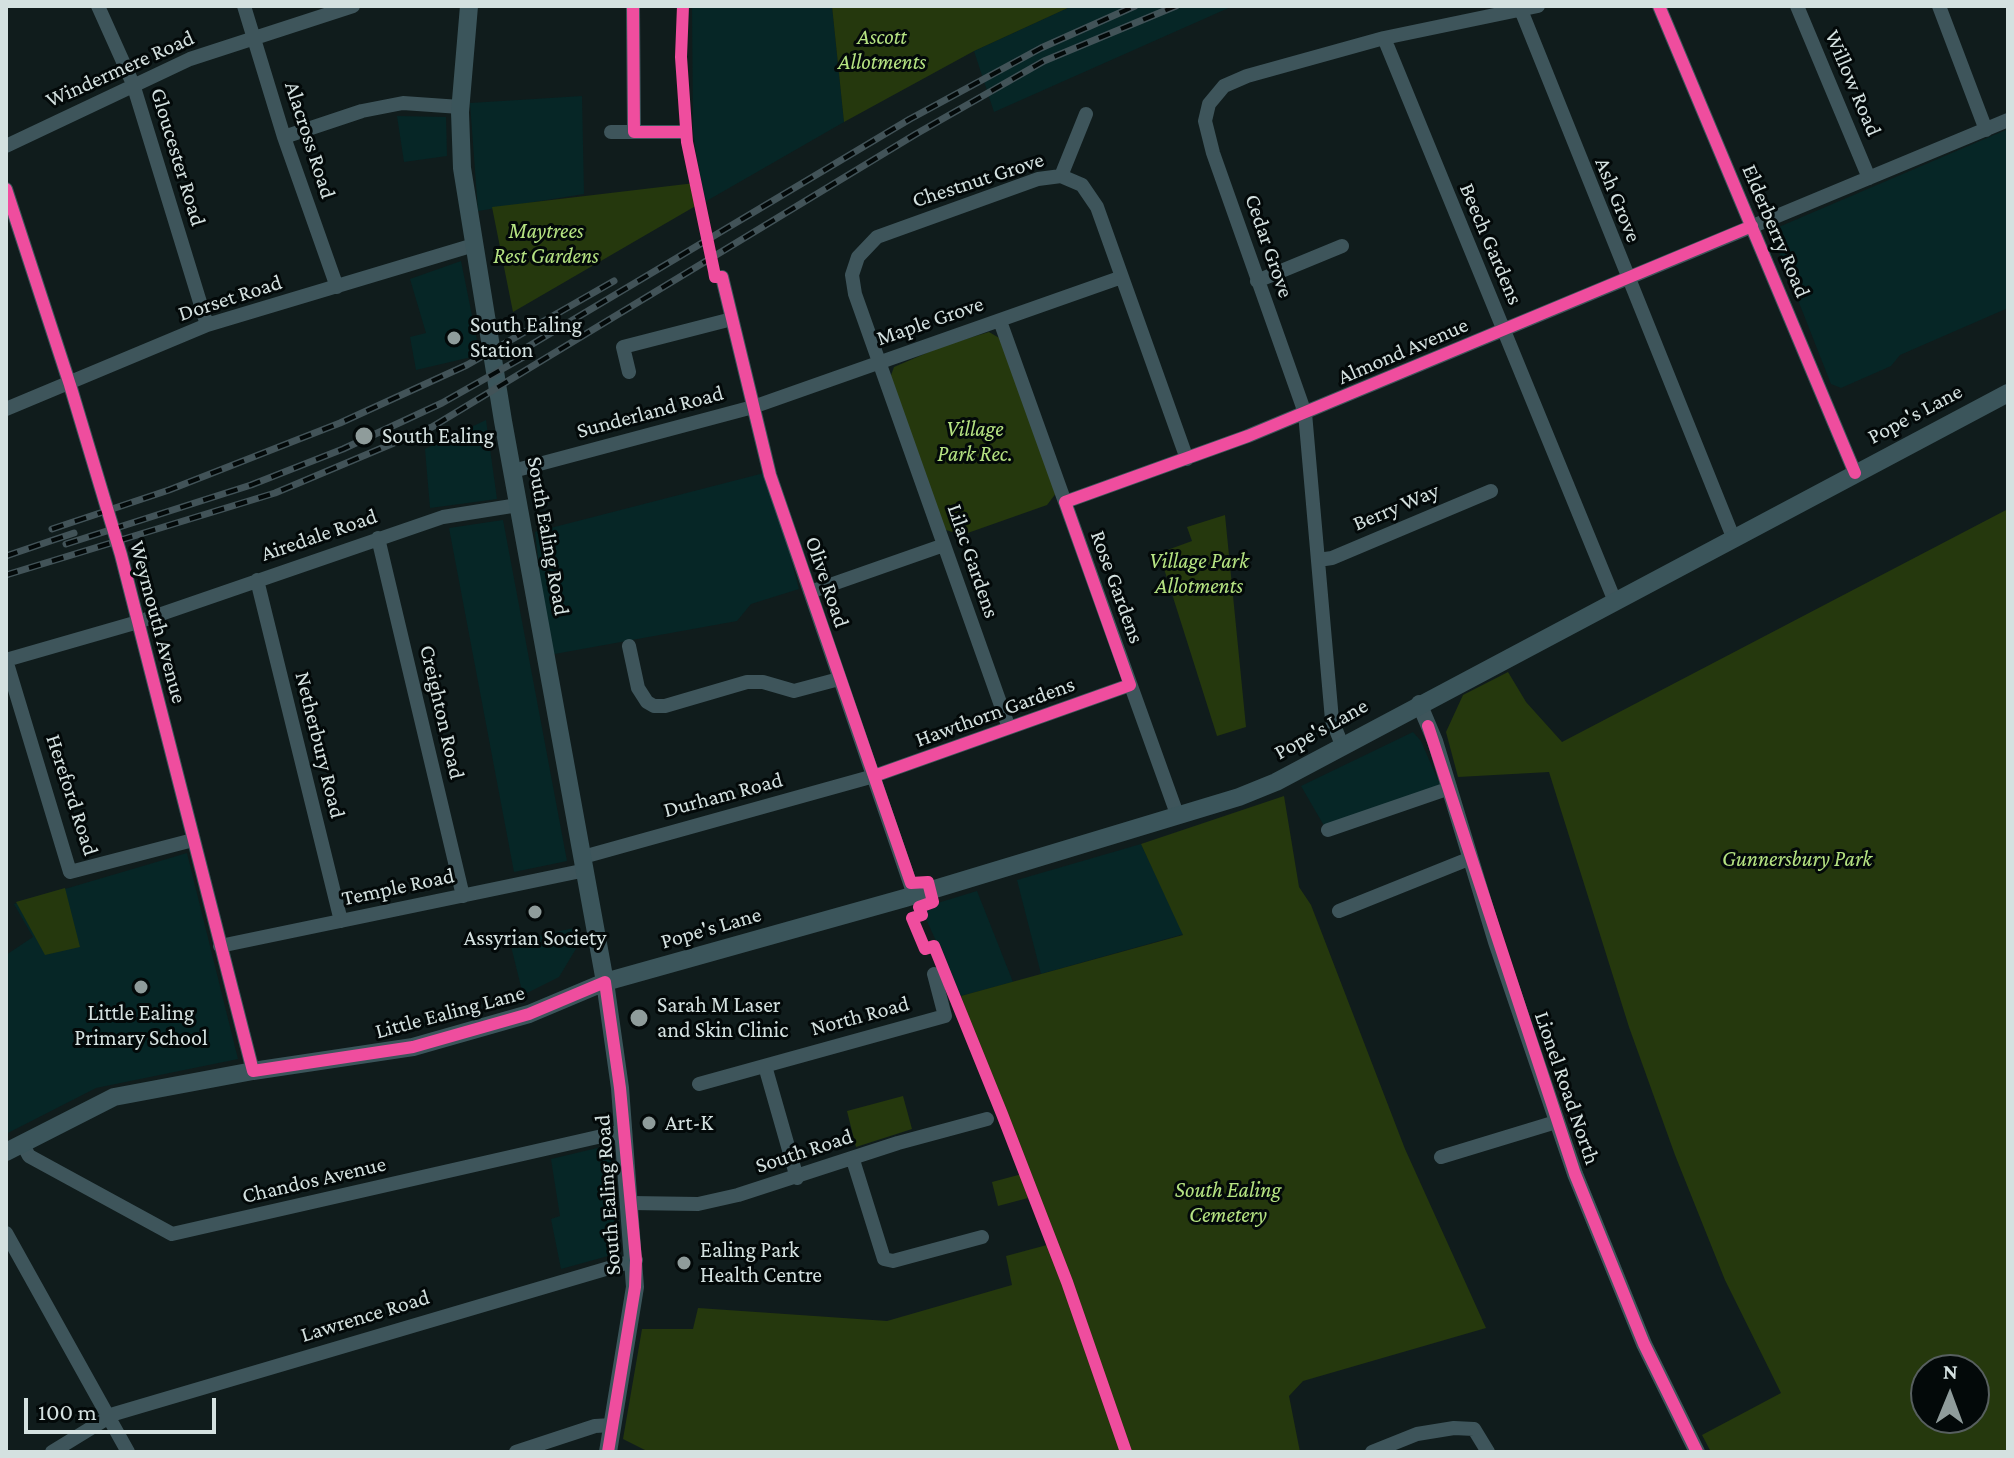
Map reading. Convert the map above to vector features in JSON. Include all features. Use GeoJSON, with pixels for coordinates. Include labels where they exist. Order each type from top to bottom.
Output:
{"type":"FeatureCollection","features":[{"type":"Feature","properties":{"kind":"main road","name":"South Ealing Road"},"geometry":{"type":"LineString","coordinates":[[469,6],[460,107],[462,168],[503,421],[605,982],[631,1203],[635,1287],[608,1452]]}},
{"type":"Feature","properties":{"kind":"main road","name":"Pope's Lane"},"geometry":{"type":"LineString","coordinates":[[605,982],[914,895],[1276,782],[1614,599],[2008,393]]}},
{"type":"Feature","properties":{"kind":"main road","name":"Little Ealing Lane"},"geometry":{"type":"LineString","coordinates":[[14,1147],[101,1100],[253,1071],[413,1047],[529,1014],[605,982]]}},
{"type":"Feature","properties":{"kind":"street","name":"Gloucester Road"},"geometry":{"type":"LineString","coordinates":[[98,6],[133,84],[207,325]]}},
{"type":"Feature","properties":{"kind":"street","name":"Alacross Road"},"geometry":{"type":"LineString","coordinates":[[244,6],[284,137],[337,287]]}},
{"type":"Feature","properties":{"kind":"street","name":"Windermere Road"},"geometry":{"type":"LineString","coordinates":[[6,146],[133,84],[254,37],[353,6]]}},
{"type":"Feature","properties":{"kind":"street"},"geometry":{"type":"LineString","coordinates":[[633,6],[634,132]]}},
{"type":"Feature","properties":{"kind":"street","name":"Cedar Grove"},"geometry":{"type":"LineString","coordinates":[[1342,745],[1332,720],[1305,413],[1213,153],[1205,121],[1209,104],[1224,86],[1247,76],[1384,38],[1538,6]]}},
{"type":"Feature","properties":{"kind":"street","name":"Elderberry Road"},"geometry":{"type":"LineString","coordinates":[[1659,6],[1855,473]]}},
{"type":"Feature","properties":{"kind":"street","name":"Willow Road"},"geometry":{"type":"LineString","coordinates":[[1797,6],[1869,178]]}},
{"type":"Feature","properties":{"kind":"street"},"geometry":{"type":"LineString","coordinates":[[1939,6],[1986,130]]}},
{"type":"Feature","properties":{"kind":"street","name":"Ash Grove"},"geometry":{"type":"LineString","coordinates":[[1521,10],[1733,537]]}},
{"type":"Feature","properties":{"kind":"street","name":"Beech Gardens"},"geometry":{"type":"LineString","coordinates":[[1384,38],[1614,599]]}},
{"type":"Feature","properties":{"kind":"street"},"geometry":{"type":"LineString","coordinates":[[284,137],[362,111],[403,103],[460,107]]}},
{"type":"Feature","properties":{"kind":"street"},"geometry":{"type":"LineString","coordinates":[[1061,176],[1086,114]]}},
{"type":"Feature","properties":{"kind":"street","name":"Almond Avenue"},"geometry":{"type":"LineString","coordinates":[[1065,502],[1305,413],[2008,120]]}},
{"type":"Feature","properties":{"kind":"street"},"geometry":{"type":"LineString","coordinates":[[611,132],[681,132]]}},
{"type":"Feature","properties":{"kind":"street","name":"Chestnut Grove"},"geometry":{"type":"LineString","coordinates":[[878,362],[855,294],[852,275],[864,247],[892,232],[1038,179],[1061,176],[1082,185],[1097,207],[1187,459]]}},
{"type":"Feature","properties":{"kind":"street","name":"Weymouth Avenue"},"geometry":{"type":"LineString","coordinates":[[6,189],[121,555],[253,1071]]}},
{"type":"Feature","properties":{"kind":"street","name":"Dorset Road"},"geometry":{"type":"LineString","coordinates":[[6,409],[70,385],[207,325],[474,245]]}},
{"type":"Feature","properties":{"kind":"street"},"geometry":{"type":"LineString","coordinates":[[1257,281],[1342,246]]}},
{"type":"Feature","properties":{"kind":"street","name":"Olive Road"},"geometry":{"type":"LineString","coordinates":[[722,277],[770,475],[914,895]]}},
{"type":"Feature","properties":{"kind":"street","name":"Maple Grove"},"geometry":{"type":"LineString","coordinates":[[753,407],[1122,277]]}},
{"type":"Feature","properties":{"kind":"street"},"geometry":{"type":"LineString","coordinates":[[629,372],[623,347],[732,319]]}},
{"type":"Feature","properties":{"kind":"street","name":"Rose Gardens"},"geometry":{"type":"LineString","coordinates":[[1000,321],[1177,814]]}},
{"type":"Feature","properties":{"kind":"street","name":"Lilac Gardens"},"geometry":{"type":"LineString","coordinates":[[878,362],[1009,728]]}},
{"type":"Feature","properties":{"kind":"street","name":"Sunderland Road"},"geometry":{"type":"LineString","coordinates":[[513,471],[753,407]]}},
{"type":"Feature","properties":{"kind":"street","name":"Berry Way"},"geometry":{"type":"LineString","coordinates":[[1318,560],[1332,558],[1491,491]]}},
{"type":"Feature","properties":{"kind":"street","name":"Airedale Road"},"geometry":{"type":"LineString","coordinates":[[6,660],[138,622],[443,517],[518,505]]}},
{"type":"Feature","properties":{"kind":"street","name":"Creighton Road"},"geometry":{"type":"LineString","coordinates":[[378,538],[463,896]]}},
{"type":"Feature","properties":{"kind":"street"},"geometry":{"type":"LineString","coordinates":[[810,592],[944,545]]}},
{"type":"Feature","properties":{"kind":"street","name":"Netherbury Road"},"geometry":{"type":"LineString","coordinates":[[257,580],[341,921]]}},
{"type":"Feature","properties":{"kind":"street"},"geometry":{"type":"LineString","coordinates":[[629,646],[638,688],[647,702],[654,706],[665,706],[747,682],[763,682],[794,691],[839,679]]}},
{"type":"Feature","properties":{"kind":"street","name":"Hereford Road"},"geometry":{"type":"LineString","coordinates":[[6,660],[70,872],[193,840]]}},
{"type":"Feature","properties":{"kind":"street","name":"Hawthorn Gardens"},"geometry":{"type":"LineString","coordinates":[[874,776],[1130,685]]}},
{"type":"Feature","properties":{"kind":"street","name":"Lionel Road North"},"geometry":{"type":"LineString","coordinates":[[1419,703],[1450,788],[1556,1122],[1644,1344],[1697,1452]]}},
{"type":"Feature","properties":{"kind":"street","name":"Durham Road"},"geometry":{"type":"LineString","coordinates":[[584,863],[874,776]]}},
{"type":"Feature","properties":{"kind":"street"},"geometry":{"type":"LineString","coordinates":[[1328,830],[1450,788]]}},
{"type":"Feature","properties":{"kind":"street"},"geometry":{"type":"LineString","coordinates":[[1339,911],[1471,858]]}},
{"type":"Feature","properties":{"kind":"street","name":"Temple Road"},"geometry":{"type":"LineString","coordinates":[[220,946],[463,896],[584,863]]}},
{"type":"Feature","properties":{"kind":"street","name":"North Road"},"geometry":{"type":"LineString","coordinates":[[699,1084],[945,1016],[934,974]]}},
{"type":"Feature","properties":{"kind":"street"},"geometry":{"type":"LineString","coordinates":[[765,1066],[797,1178]]}},
{"type":"Feature","properties":{"kind":"street","name":"South Road"},"geometry":{"type":"LineString","coordinates":[[631,1203],[698,1204],[797,1178],[898,1143],[987,1119]]}},
{"type":"Feature","properties":{"kind":"street","name":"Lionel Road North"},"geometry":{"type":"LineString","coordinates":[[1441,1157],[1556,1122]]}},
{"type":"Feature","properties":{"kind":"street","name":"Chandos Avenue"},"geometry":{"type":"LineString","coordinates":[[14,1147],[172,1234],[624,1131]]}},
{"type":"Feature","properties":{"kind":"street"},"geometry":{"type":"LineString","coordinates":[[853,1160],[884,1259],[893,1261],[982,1237]]}},
{"type":"Feature","properties":{"kind":"street"},"geometry":{"type":"LineString","coordinates":[[6,1233],[128,1452]]}},
{"type":"Feature","properties":{"kind":"street","name":"Lawrence Road"},"geometry":{"type":"LineString","coordinates":[[52,1452],[107,1417],[636,1260]]}},
{"type":"Feature","properties":{"kind":"street"},"geometry":{"type":"LineString","coordinates":[[516,1452],[595,1426],[612,1425]]}},
{"type":"Feature","properties":{"kind":"street"},"geometry":{"type":"LineString","coordinates":[[1372,1452],[1417,1434],[1454,1428],[1474,1429],[1488,1452]]}},
{"type":"Feature","properties":{"kind":"shaded area"},"geometry":{"type":"Polygon","coordinates":[[[692,6],[832,6],[844,122],[703,203],[693,131],[692,6]]]}},
{"type":"Feature","properties":{"kind":"shaded area"},"geometry":{"type":"Polygon","coordinates":[[[1072,6],[1233,6],[994,112],[974,51],[1072,6]]]}},
{"type":"Feature","properties":{"kind":"shaded area"},"geometry":{"type":"Polygon","coordinates":[[[582,96],[584,194],[478,211],[470,103],[582,96]]]}},
{"type":"Feature","properties":{"kind":"shaded area"},"geometry":{"type":"Polygon","coordinates":[[[397,116],[446,117],[447,156],[404,162],[397,116]]]}},
{"type":"Feature","properties":{"kind":"shaded area"},"geometry":{"type":"Polygon","coordinates":[[[2008,129],[2008,308],[1900,355],[1891,366],[1841,388],[1831,384],[1772,234],[1774,229],[2008,129]]]}},
{"type":"Feature","properties":{"kind":"shaded area"},"geometry":{"type":"Polygon","coordinates":[[[461,261],[480,355],[416,370],[410,337],[426,333],[410,279],[461,261]]]}},
{"type":"Feature","properties":{"kind":"shaded area"},"geometry":{"type":"Polygon","coordinates":[[[486,420],[497,499],[430,508],[425,449],[486,420]]]}},
{"type":"Feature","properties":{"kind":"shaded area"},"geometry":{"type":"Polygon","coordinates":[[[768,472],[799,589],[751,604],[737,621],[549,655],[535,532],[768,472]]]}},
{"type":"Feature","properties":{"kind":"shaded area"},"geometry":{"type":"Polygon","coordinates":[[[503,520],[567,861],[514,872],[449,528],[503,520]]]}},
{"type":"Feature","properties":{"kind":"shaded area"},"geometry":{"type":"Polygon","coordinates":[[[1413,732],[1421,741],[1444,794],[1330,836],[1301,786],[1413,732]]]}},
{"type":"Feature","properties":{"kind":"shaded area"},"geometry":{"type":"Polygon","coordinates":[[[1141,844],[1184,934],[1041,974],[1017,880],[1141,844]]]}},
{"type":"Feature","properties":{"kind":"shaded area","name":"Little Ealing Primary School"},"geometry":{"type":"Polygon","coordinates":[[[187,853],[238,1059],[96,1088],[6,1134],[6,955],[33,937],[14,904],[187,853]]]}},
{"type":"Feature","properties":{"kind":"shaded area"},"geometry":{"type":"Polygon","coordinates":[[[977,891],[1013,982],[961,996],[921,908],[977,891]]]}},
{"type":"Feature","properties":{"kind":"shaded area"},"geometry":{"type":"Polygon","coordinates":[[[574,928],[577,947],[559,977],[523,995],[510,942],[574,928]]]}},
{"type":"Feature","properties":{"kind":"shaded area"},"geometry":{"type":"Polygon","coordinates":[[[610,1145],[619,1253],[561,1269],[551,1219],[560,1216],[551,1159],[610,1145]]]}},
{"type":"Feature","properties":{"kind":"green space","name":"Ascott Allotments"},"geometry":{"type":"Polygon","coordinates":[[[832,6],[1072,6],[974,51],[844,122],[832,6]]]}},
{"type":"Feature","properties":{"kind":"green space","name":"Maytrees Rest Gardens"},"geometry":{"type":"Polygon","coordinates":[[[695,183],[699,204],[513,312],[492,207],[695,183]]]}},
{"type":"Feature","properties":{"kind":"green space","name":"Village Park Rec."},"geometry":{"type":"Polygon","coordinates":[[[989,332],[1001,339],[1057,492],[1047,505],[962,535],[943,529],[889,381],[894,367],[943,346],[989,332]]]}},
{"type":"Feature","properties":{"kind":"green space","name":"Gunnersbury Park"},"geometry":{"type":"Polygon","coordinates":[[[2008,509],[2008,1452],[1711,1452],[1702,1435],[1781,1393],[1725,1280],[1675,1155],[1629,1027],[1549,772],[1458,777],[1446,732],[1463,695],[1508,672],[1526,702],[1562,742],[2008,509]]]}},
{"type":"Feature","properties":{"kind":"green space","name":"Village Park Allotments"},"geometry":{"type":"Polygon","coordinates":[[[1225,515],[1246,727],[1217,736],[1159,553],[1192,541],[1187,527],[1225,515]]]}},
{"type":"Feature","properties":{"kind":"green space","name":"South Ealing Cemetery"},"geometry":{"type":"Polygon","coordinates":[[[1284,796],[1299,887],[1311,905],[1405,1149],[1486,1328],[1303,1381],[1289,1396],[1300,1452],[649,1452],[623,1439],[642,1329],[693,1329],[698,1308],[887,1321],[1012,1285],[1006,1256],[1047,1245],[961,996],[1183,935],[1141,844],[1284,796]]]}},
{"type":"Feature","properties":{"kind":"green space"},"geometry":{"type":"Polygon","coordinates":[[[65,888],[80,947],[45,955],[16,902],[65,888]]]}},
{"type":"Feature","properties":{"kind":"green space"},"geometry":{"type":"Polygon","coordinates":[[[903,1096],[912,1129],[856,1147],[847,1111],[903,1096]]]}},
{"type":"Feature","properties":{"kind":"green space"},"geometry":{"type":"Polygon","coordinates":[[[1022,1174],[1028,1198],[998,1206],[992,1182],[1022,1174]]]}},
{"type":"Feature","properties":{"kind":"railway"},"geometry":{"type":"LineString","coordinates":[[514,355],[910,119],[1041,48],[1135,6]]}},
{"type":"Feature","properties":{"kind":"railway"},"geometry":{"type":"LineString","coordinates":[[6,575],[275,493],[432,427],[916,134],[1044,61],[1176,6]]}},
{"type":"Feature","properties":{"kind":"railway"},"geometry":{"type":"LineString","coordinates":[[52,529],[169,490],[340,423],[467,365],[614,281]]}},
{"type":"Feature","properties":{"kind":"railway"},"geometry":{"type":"LineString","coordinates":[[66,544],[251,485],[343,449],[442,403],[527,355]]}},
{"type":"Feature","properties":{"kind":"railway"},"geometry":{"type":"LineString","coordinates":[[6,556],[74,533]]}},
{"type":"Feature","properties":{"kind":"cycle path"},"geometry":{"type":"LineString","coordinates":[[633,6],[634,132],[681,132]]}},
{"type":"Feature","properties":{"kind":"cycle path"},"geometry":{"type":"LineString","coordinates":[[683,6],[681,57],[687,142],[715,277],[722,277],[770,475],[911,883],[928,882],[933,902],[919,907],[922,915],[912,918],[925,949],[934,946],[1002,1114],[1067,1282],[1126,1452]]}},
{"type":"Feature","properties":{"kind":"cycle path"},"geometry":{"type":"LineString","coordinates":[[1659,6],[1855,473]]}},
{"type":"Feature","properties":{"kind":"cycle path"},"geometry":{"type":"LineString","coordinates":[[6,189],[121,555],[253,1071],[413,1047],[529,1014],[605,982],[620,1088],[636,1260],[635,1287],[608,1452]]}},
{"type":"Feature","properties":{"kind":"cycle path"},"geometry":{"type":"LineString","coordinates":[[874,776],[1130,685],[1065,502],[1248,436],[1752,226]]}},
{"type":"Feature","properties":{"kind":"cycle path"},"geometry":{"type":"LineString","coordinates":[[1428,726],[1575,1174],[1644,1344],[1697,1452]]}},
{"type":"Feature","properties":{"kind":"place","name":"South Ealing Station"},"geometry":{"type":"Point","coordinates":[454,338]}},
{"type":"Feature","properties":{"kind":"place","name":"South Ealing"},"geometry":{"type":"Point","coordinates":[364,436]}},
{"type":"Feature","properties":{"kind":"place","name":"Assyrian Society"},"geometry":{"type":"Point","coordinates":[535,912]}},
{"type":"Feature","properties":{"kind":"place","name":"Little Ealing Primary School"},"geometry":{"type":"Point","coordinates":[141,987]}},
{"type":"Feature","properties":{"kind":"place","name":"Sarah M Laser and Skin Clinic"},"geometry":{"type":"Point","coordinates":[639,1018]}},
{"type":"Feature","properties":{"kind":"place","name":"Art-K"},"geometry":{"type":"Point","coordinates":[649,1123]}},
{"type":"Feature","properties":{"kind":"place","name":"Ealing Park Health Centre"},"geometry":{"type":"Point","coordinates":[684,1263]}}]}
